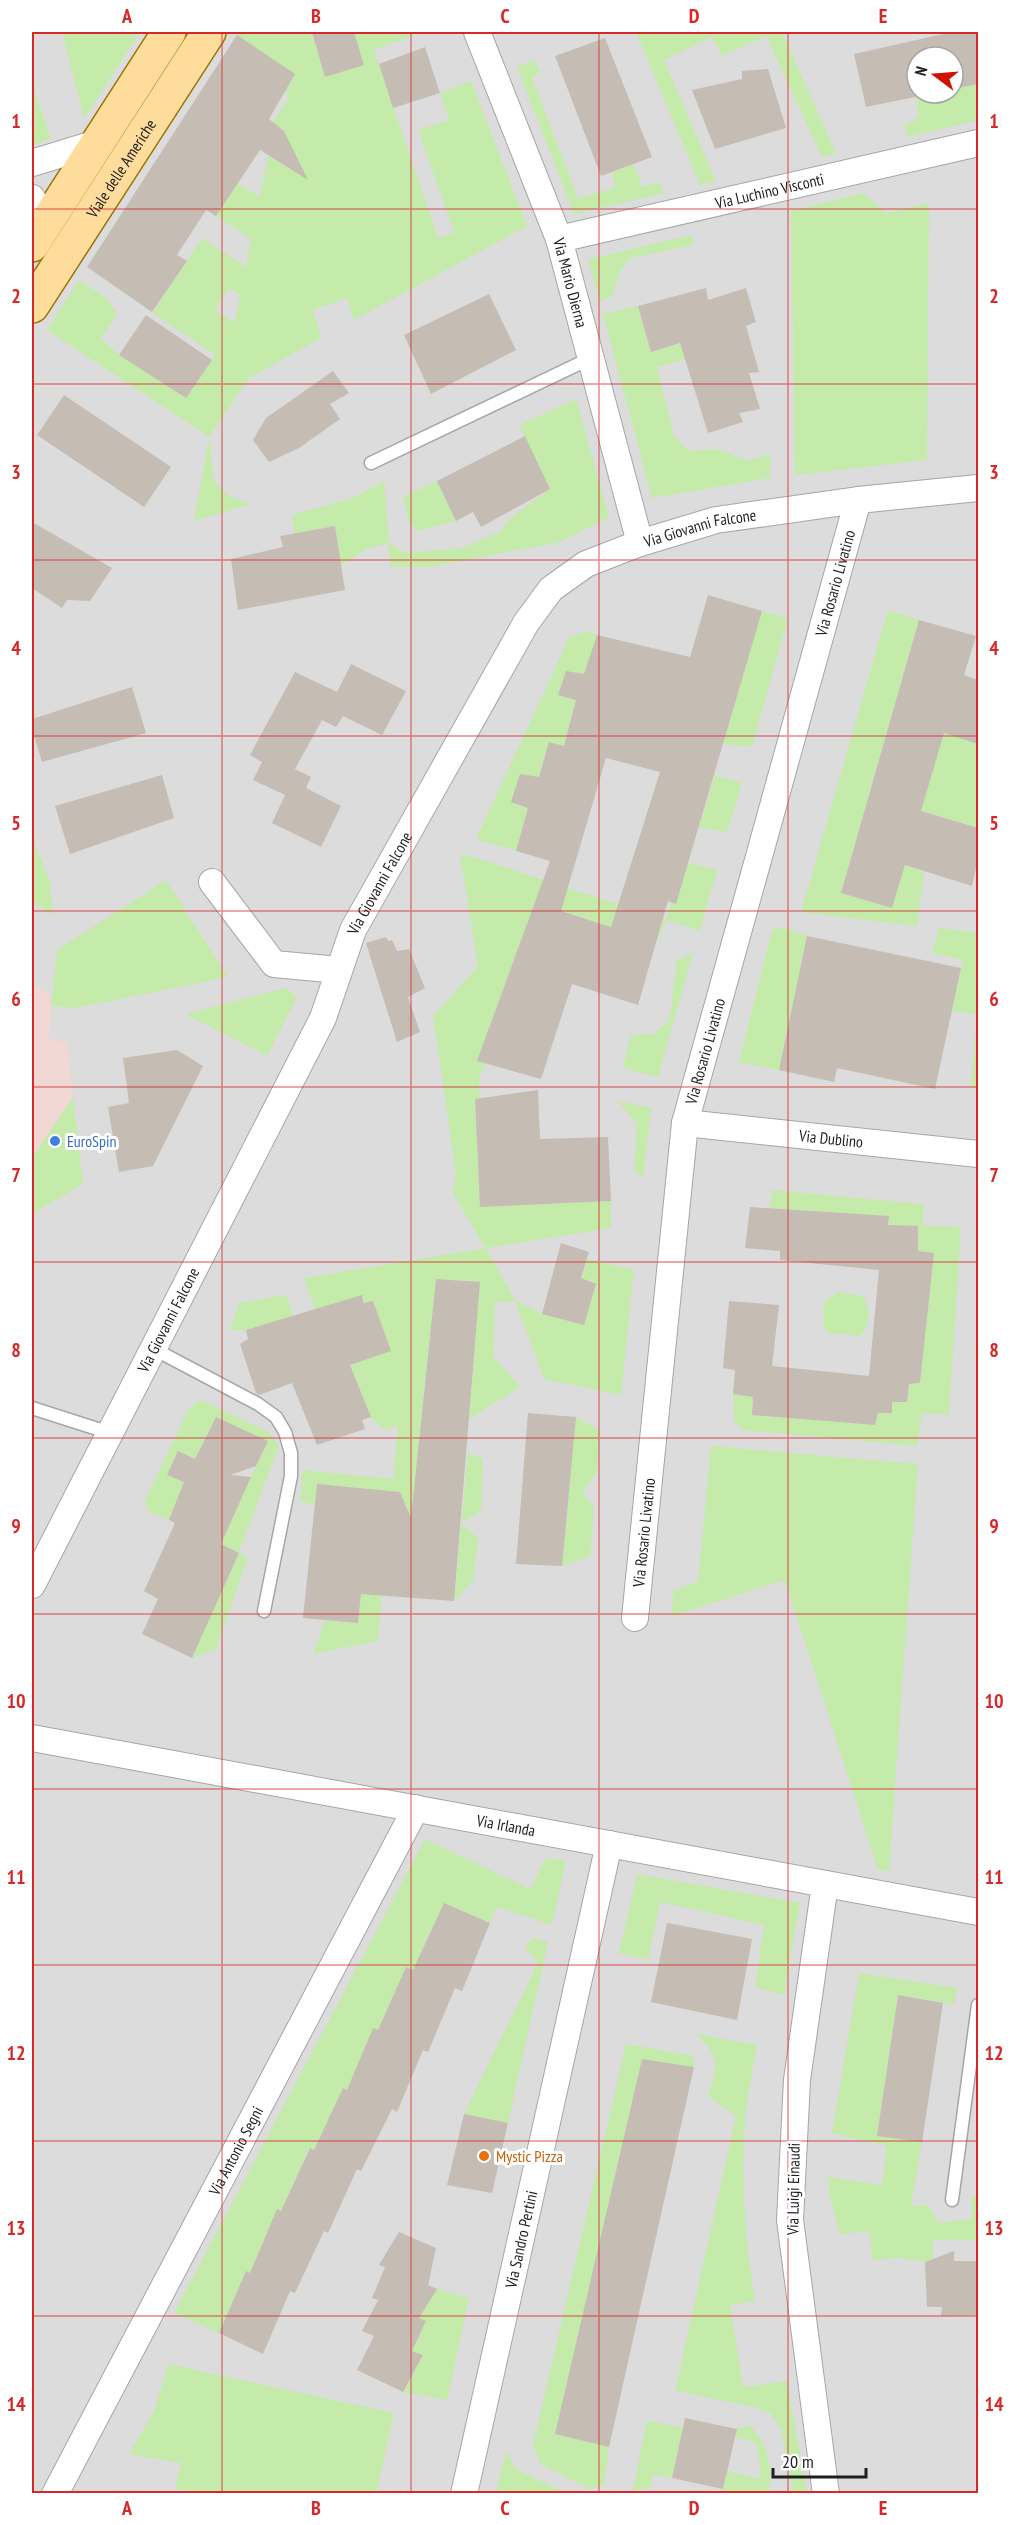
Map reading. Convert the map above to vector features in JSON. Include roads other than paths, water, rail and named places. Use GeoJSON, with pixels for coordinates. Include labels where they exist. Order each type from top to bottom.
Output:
{"type":"FeatureCollection","features":[{"type":"Feature","properties":{"kind":"main road","name":"Viale delle Americhe"},"geometry":{"type":"LineString","coordinates":[[37,222],[97,143],[169,32]]}},
{"type":"Feature","properties":{"kind":"main road","name":"Viale delle Americhe"},"geometry":{"type":"LineString","coordinates":[[32,306],[209,32]]}},
{"type":"Feature","properties":{"kind":"street","name":"Via Mario Dierna"},"geometry":{"type":"LineString","coordinates":[[477,32],[559,239],[640,543]]}},
{"type":"Feature","properties":{"kind":"street"},"geometry":{"type":"LineString","coordinates":[[32,163],[97,143]]}},
{"type":"Feature","properties":{"kind":"street","name":"Via Luchino Visconti"},"geometry":{"type":"LineString","coordinates":[[559,239],[978,143]]}},
{"type":"Feature","properties":{"kind":"street","name":"Via Giovanni Falcone"},"geometry":{"type":"LineString","coordinates":[[32,1586],[323,1018],[353,930],[526,623],[551,590],[586,564],[640,543],[716,520],[858,500],[978,488]]}},
{"type":"Feature","properties":{"kind":"street","name":"Via Rosario Livatino"},"geometry":{"type":"LineString","coordinates":[[635,1618],[685,1123],[858,500]]}},
{"type":"Feature","properties":{"kind":"street"},"geometry":{"type":"LineString","coordinates":[[212,882],[274,964],[339,970]]}},
{"type":"Feature","properties":{"kind":"street","name":"Via Dublino"},"geometry":{"type":"LineString","coordinates":[[685,1123],[978,1154]]}},
{"type":"Feature","properties":{"kind":"street","name":"Via Irlanda"},"geometry":{"type":"LineString","coordinates":[[32,1738],[978,1912]]}},
{"type":"Feature","properties":{"kind":"street","name":"Via Antonio Segni"},"geometry":{"type":"LineString","coordinates":[[55,2493],[416,1808]]}},
{"type":"Feature","properties":{"kind":"street","name":"Via Sandro Pertini"},"geometry":{"type":"LineString","coordinates":[[464,2493],[609,1844]]}},
{"type":"Feature","properties":{"kind":"street","name":"Via Luigi Einaudi"},"geometry":{"type":"LineString","coordinates":[[825,1884],[797,2080],[790,2220],[826,2493]]}},
{"type":"Feature","properties":{"kind":"lane"},"geometry":{"type":"LineString","coordinates":[[371,463],[591,358]]}},
{"type":"Feature","properties":{"kind":"lane"},"geometry":{"type":"LineString","coordinates":[[152,1348],[258,1404],[276,1418],[285,1432],[291,1453],[291,1476],[264,1611]]}},
{"type":"Feature","properties":{"kind":"lane"},"geometry":{"type":"LineString","coordinates":[[32,1408],[110,1433]]}},
{"type":"Feature","properties":{"kind":"lane"},"geometry":{"type":"LineString","coordinates":[[952,2200],[978,2005]]}},
{"type":"Feature","properties":{"kind":"place","name":"EuroSpin"},"geometry":{"type":"Point","coordinates":[55,1141]}},
{"type":"Feature","properties":{"kind":"place","name":"Mystic Pizza"},"geometry":{"type":"Point","coordinates":[484,2156]}}]}
